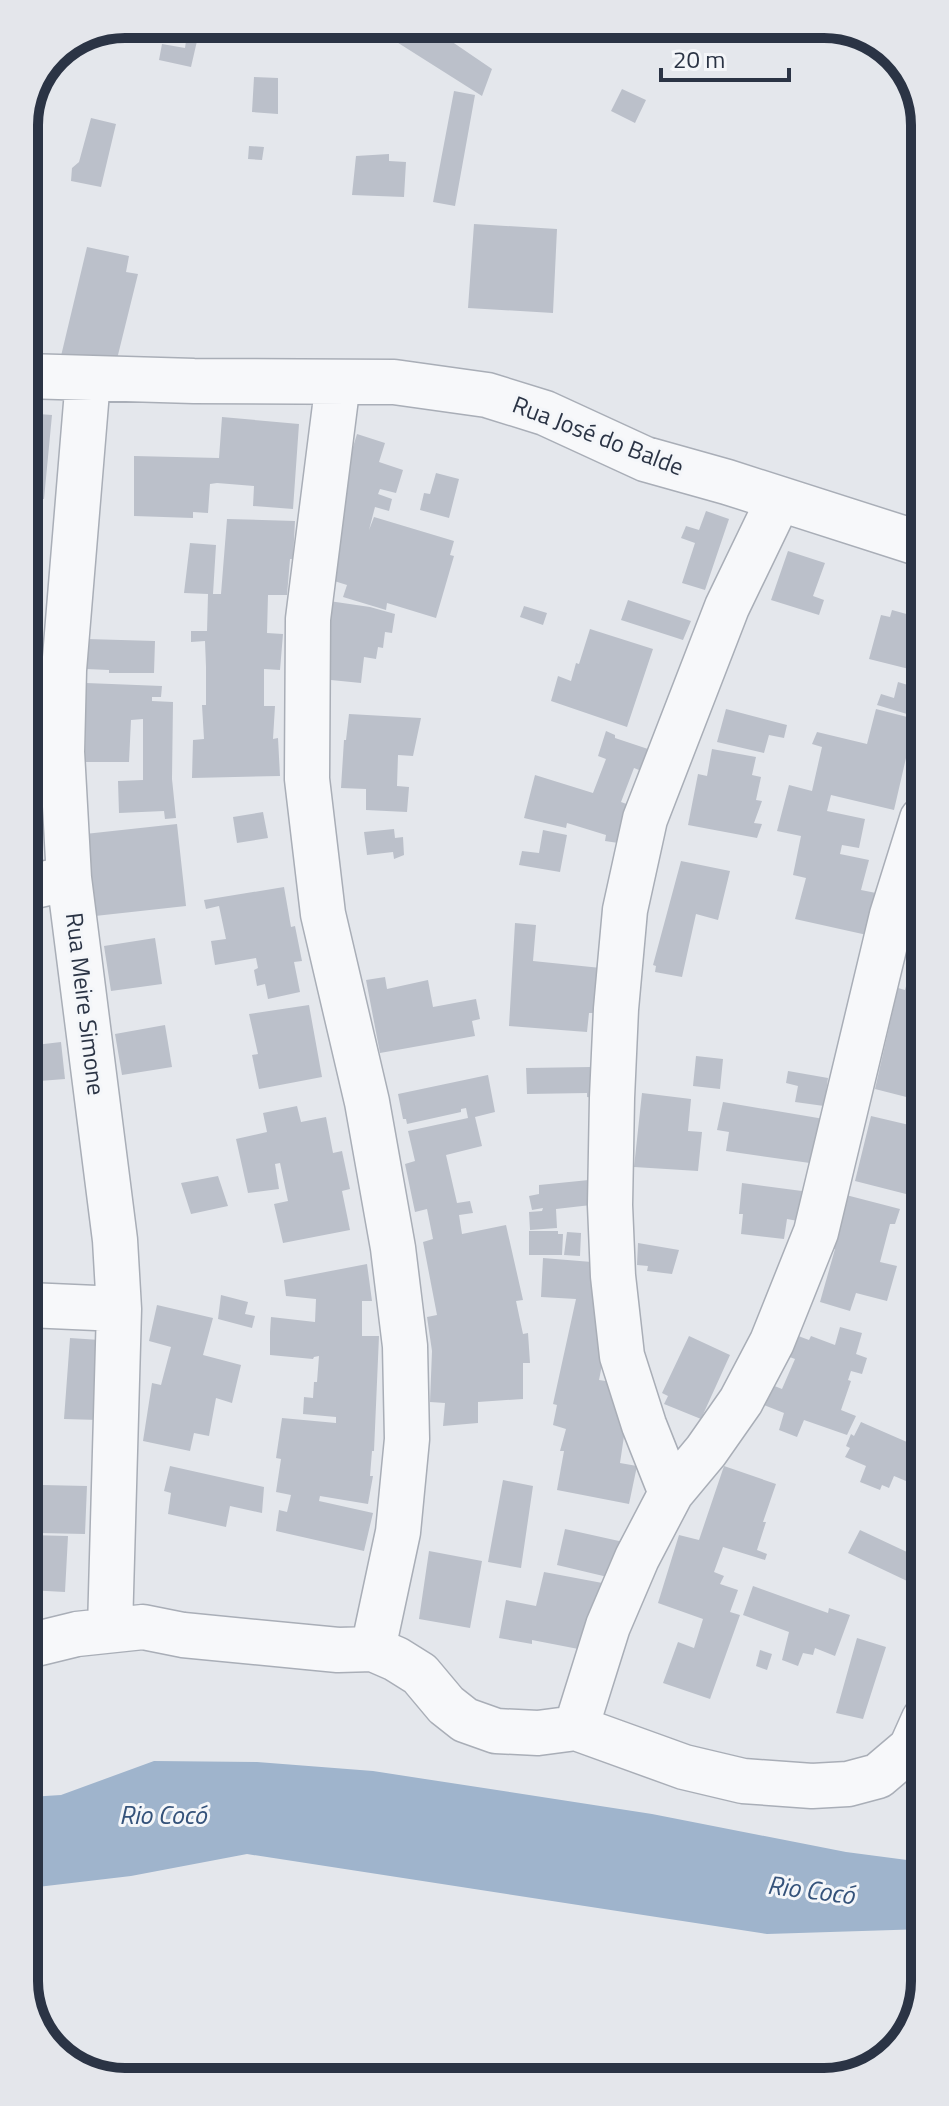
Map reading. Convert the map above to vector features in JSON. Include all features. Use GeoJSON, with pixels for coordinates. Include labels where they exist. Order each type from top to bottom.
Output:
{"type":"FeatureCollection","features":[{"type":"Feature","properties":{"kind":"street","name":"Rua José do Balde"},"geometry":{"type":"LineString","coordinates":[[38,377],[394,382],[487,395],[545,413],[645,459],[911,541]]}},
{"type":"Feature","properties":{"kind":"street","name":"Rua Meire Simone"},"geometry":{"type":"LineString","coordinates":[[88,379],[64,670],[62,752],[69,878],[115,1240],[119,1309],[110,1629]]}},
{"type":"Feature","properties":{"kind":"street"},"geometry":{"type":"LineString","coordinates":[[338,382],[308,619],[307,779],[323,914],[367,1102],[393,1248],[405,1346],[407,1439],[398,1532],[373,1649]]}},
{"type":"Feature","properties":{"kind":"street"},"geometry":{"type":"LineString","coordinates":[[671,1493],[644,1425],[622,1356],[613,1276],[610,1205],[612,1098],[625,910],[645,819],[727,607],[779,499]]}},
{"type":"Feature","properties":{"kind":"street"},"geometry":{"type":"LineString","coordinates":[[576,1728],[608,1626],[637,1558],[671,1493],[706,1451],[741,1401],[772,1342],[816,1232],[892,915],[911,854]]}},
{"type":"Feature","properties":{"kind":"street"},"geometry":{"type":"LineString","coordinates":[[38,885],[69,878]]}},
{"type":"Feature","properties":{"kind":"street"},"geometry":{"type":"LineString","coordinates":[[38,1305],[119,1309]]}},
{"type":"Feature","properties":{"kind":"street"},"geometry":{"type":"LineString","coordinates":[[38,1644],[77,1634],[143,1627],[183,1635],[338,1650],[373,1649],[420,1674],[446,1705],[465,1720],[496,1731],[538,1733],[576,1728],[684,1767],[743,1781],[812,1786],[848,1784],[878,1776],[911,1748]]}},
{"type":"Feature","properties":{"kind":"water","name":"Rio Cocó"},"geometry":{"type":"Polygon","coordinates":[[[154,1761],[257,1762],[373,1771],[652,1814],[846,1852],[911,1859],[911,1929],[767,1934],[247,1854],[131,1876],[38,1887],[38,1796],[61,1795],[154,1761]]]}},
{"type":"Feature","properties":{"kind":"building"},"geometry":{"type":"Polygon","coordinates":[[[172,38],[198,38],[191,67],[159,60],[162,44],[185,48],[186,41],[172,38]]]}},
{"type":"Feature","properties":{"kind":"building"},"geometry":{"type":"Polygon","coordinates":[[[390,38],[447,38],[492,69],[482,96],[390,38]]]}},
{"type":"Feature","properties":{"kind":"building"},"geometry":{"type":"Polygon","coordinates":[[[254,77],[278,78],[278,114],[252,112],[254,77]]]}},
{"type":"Feature","properties":{"kind":"building"},"geometry":{"type":"Polygon","coordinates":[[[622,89],[646,100],[635,123],[611,111],[622,89]]]}},
{"type":"Feature","properties":{"kind":"building"},"geometry":{"type":"Polygon","coordinates":[[[454,91],[475,95],[455,206],[433,202],[454,91]]]}},
{"type":"Feature","properties":{"kind":"building"},"geometry":{"type":"Polygon","coordinates":[[[91,118],[116,124],[101,187],[71,181],[72,168],[79,162],[91,118]]]}},
{"type":"Feature","properties":{"kind":"building"},"geometry":{"type":"Polygon","coordinates":[[[249,146],[264,147],[262,160],[248,159],[249,146]]]}},
{"type":"Feature","properties":{"kind":"building"},"geometry":{"type":"Polygon","coordinates":[[[389,154],[389,161],[406,162],[404,197],[352,195],[356,156],[389,154]]]}},
{"type":"Feature","properties":{"kind":"building"},"geometry":{"type":"Polygon","coordinates":[[[474,224],[557,229],[553,313],[468,308],[474,224]]]}},
{"type":"Feature","properties":{"kind":"building"},"geometry":{"type":"Polygon","coordinates":[[[87,247],[129,256],[126,272],[138,274],[117,359],[61,356],[87,247]]]}},
{"type":"Feature","properties":{"kind":"building"},"geometry":{"type":"Polygon","coordinates":[[[38,414],[52,415],[44,499],[38,499],[38,414]]]}},
{"type":"Feature","properties":{"kind":"building"},"geometry":{"type":"Polygon","coordinates":[[[222,417],[299,424],[293,509],[253,506],[254,486],[217,483],[210,484],[208,513],[193,512],[193,518],[134,516],[134,456],[219,458],[222,417]]]}},
{"type":"Feature","properties":{"kind":"building"},"geometry":{"type":"Polygon","coordinates":[[[357,434],[385,443],[379,462],[403,470],[396,493],[380,489],[378,494],[392,499],[389,511],[375,507],[369,530],[374,517],[454,541],[450,555],[454,556],[436,618],[387,603],[386,610],[343,597],[347,585],[331,580],[338,496],[357,434]]]}},
{"type":"Feature","properties":{"kind":"building"},"geometry":{"type":"Polygon","coordinates":[[[436,473],[459,479],[449,518],[420,510],[424,493],[430,494],[436,473]]]}},
{"type":"Feature","properties":{"kind":"building"},"geometry":{"type":"Polygon","coordinates":[[[706,511],[729,519],[705,590],[682,583],[695,543],[681,538],[686,526],[699,530],[706,511]]]}},
{"type":"Feature","properties":{"kind":"building"},"geometry":{"type":"Polygon","coordinates":[[[227,519],[295,521],[287,595],[268,595],[267,633],[283,634],[280,670],[264,669],[264,706],[275,706],[273,739],[278,738],[280,776],[192,778],[193,740],[204,739],[202,705],[206,705],[206,667],[205,641],[191,642],[191,631],[207,631],[208,594],[184,593],[190,543],[216,545],[213,594],[221,594],[227,519]]]}},
{"type":"Feature","properties":{"kind":"building"},"geometry":{"type":"Polygon","coordinates":[[[788,551],[825,563],[813,596],[824,600],[819,615],[771,600],[788,551]]]}},
{"type":"Feature","properties":{"kind":"building"},"geometry":{"type":"Polygon","coordinates":[[[628,600],[691,621],[683,640],[621,620],[628,600]]]}},
{"type":"Feature","properties":{"kind":"building"},"geometry":{"type":"Polygon","coordinates":[[[329,601],[395,614],[392,633],[385,632],[383,648],[378,647],[376,659],[364,657],[361,683],[321,679],[329,601]]]}},
{"type":"Feature","properties":{"kind":"building"},"geometry":{"type":"Polygon","coordinates":[[[524,606],[547,613],[543,625],[520,617],[524,606]]]}},
{"type":"Feature","properties":{"kind":"building"},"geometry":{"type":"Polygon","coordinates":[[[892,610],[910,615],[911,611],[911,670],[869,659],[881,615],[890,617],[892,610]]]}},
{"type":"Feature","properties":{"kind":"building"},"geometry":{"type":"Polygon","coordinates":[[[590,629],[653,649],[627,727],[551,701],[558,676],[571,681],[590,629]]]}},
{"type":"Feature","properties":{"kind":"building"},"geometry":{"type":"Polygon","coordinates":[[[87,639],[155,641],[154,673],[109,673],[109,670],[86,669],[87,639]]]}},
{"type":"Feature","properties":{"kind":"building"},"geometry":{"type":"Polygon","coordinates":[[[898,682],[911,686],[911,715],[877,705],[881,694],[894,698],[898,682]]]}},
{"type":"Feature","properties":{"kind":"building"},"geometry":{"type":"Polygon","coordinates":[[[86,683],[162,686],[161,697],[152,697],[152,701],[173,702],[172,779],[176,818],[165,819],[164,811],[119,813],[118,781],[143,780],[143,719],[131,720],[129,762],[85,762],[86,683]]]}},
{"type":"Feature","properties":{"kind":"building"},"geometry":{"type":"Polygon","coordinates":[[[726,709],[787,725],[784,738],[769,735],[764,753],[717,742],[726,709]]]}},
{"type":"Feature","properties":{"kind":"building"},"geometry":{"type":"Polygon","coordinates":[[[876,709],[911,718],[911,736],[894,810],[831,795],[827,811],[865,819],[859,848],[842,845],[840,854],[869,860],[861,890],[876,893],[867,935],[795,919],[806,878],[793,875],[801,836],[777,831],[789,785],[812,791],[822,747],[812,744],[817,732],[867,744],[876,709]]]}},
{"type":"Feature","properties":{"kind":"building"},"geometry":{"type":"Polygon","coordinates":[[[349,714],[421,718],[413,756],[398,755],[397,786],[409,787],[407,812],[366,810],[366,789],[341,788],[349,714]]]}},
{"type":"Feature","properties":{"kind":"building"},"geometry":{"type":"Polygon","coordinates":[[[606,731],[615,738],[651,750],[644,772],[634,768],[621,802],[635,807],[625,844],[605,841],[606,835],[567,823],[566,828],[524,818],[535,775],[593,793],[606,759],[598,756],[606,731]]]}},
{"type":"Feature","properties":{"kind":"building"},"geometry":{"type":"Polygon","coordinates":[[[712,749],[756,757],[752,775],[761,777],[756,800],[762,801],[754,823],[762,824],[757,838],[688,825],[698,774],[707,776],[712,749]]]}},
{"type":"Feature","properties":{"kind":"building"},"geometry":{"type":"Polygon","coordinates":[[[263,812],[268,838],[237,843],[233,817],[263,812]]]}},
{"type":"Feature","properties":{"kind":"building"},"geometry":{"type":"Polygon","coordinates":[[[177,824],[186,906],[95,916],[85,834],[177,824]]]}},
{"type":"Feature","properties":{"kind":"building"},"geometry":{"type":"Polygon","coordinates":[[[394,829],[395,838],[403,837],[404,855],[394,859],[393,852],[367,855],[364,832],[394,829]]]}},
{"type":"Feature","properties":{"kind":"building"},"geometry":{"type":"Polygon","coordinates":[[[543,830],[567,835],[560,872],[519,865],[522,851],[539,853],[543,830]]]}},
{"type":"Feature","properties":{"kind":"building"},"geometry":{"type":"Polygon","coordinates":[[[681,861],[730,871],[718,920],[696,914],[682,977],[655,972],[656,966],[653,965],[681,861]]]}},
{"type":"Feature","properties":{"kind":"building"},"geometry":{"type":"Polygon","coordinates":[[[284,887],[291,927],[295,926],[302,961],[294,962],[300,992],[268,999],[265,984],[257,986],[254,970],[258,968],[256,958],[215,965],[211,941],[226,939],[219,906],[206,909],[204,900],[284,887]]]}},
{"type":"Feature","properties":{"kind":"building"},"geometry":{"type":"Polygon","coordinates":[[[515,923],[536,925],[533,961],[601,968],[596,1013],[589,1013],[587,1032],[509,1026],[515,923]]]}},
{"type":"Feature","properties":{"kind":"building"},"geometry":{"type":"Polygon","coordinates":[[[155,938],[162,984],[111,991],[104,946],[155,938]]]}},
{"type":"Feature","properties":{"kind":"building"},"geometry":{"type":"Polygon","coordinates":[[[38,948],[41,1009],[38,1009],[38,948]]]}},
{"type":"Feature","properties":{"kind":"building"},"geometry":{"type":"Polygon","coordinates":[[[911,971],[911,1098],[875,1089],[898,988],[905,990],[911,971]]]}},
{"type":"Feature","properties":{"kind":"building"},"geometry":{"type":"Polygon","coordinates":[[[385,977],[387,989],[428,980],[433,1007],[476,999],[480,1019],[472,1021],[475,1036],[380,1053],[366,980],[385,977]]]}},
{"type":"Feature","properties":{"kind":"building"},"geometry":{"type":"Polygon","coordinates":[[[309,1005],[322,1077],[259,1089],[252,1055],[258,1054],[249,1014],[309,1005]]]}},
{"type":"Feature","properties":{"kind":"building"},"geometry":{"type":"Polygon","coordinates":[[[165,1025],[172,1067],[122,1075],[115,1034],[165,1025]]]}},
{"type":"Feature","properties":{"kind":"building"},"geometry":{"type":"Polygon","coordinates":[[[61,1042],[65,1079],[38,1081],[38,1045],[61,1042]]]}},
{"type":"Feature","properties":{"kind":"building"},"geometry":{"type":"Polygon","coordinates":[[[696,1056],[723,1059],[720,1089],[693,1086],[696,1056]]]}},
{"type":"Feature","properties":{"kind":"building"},"geometry":{"type":"Polygon","coordinates":[[[591,1067],[596,1076],[596,1098],[587,1097],[587,1093],[527,1094],[526,1068],[591,1067]]]}},
{"type":"Feature","properties":{"kind":"building"},"geometry":{"type":"Polygon","coordinates":[[[788,1071],[828,1078],[824,1106],[795,1102],[798,1086],[786,1083],[788,1071]]]}},
{"type":"Feature","properties":{"kind":"building"},"geometry":{"type":"Polygon","coordinates":[[[488,1075],[495,1112],[475,1117],[482,1146],[446,1155],[457,1203],[470,1201],[473,1213],[459,1215],[462,1234],[506,1225],[523,1300],[516,1301],[523,1334],[528,1333],[530,1363],[523,1363],[523,1399],[478,1402],[478,1423],[443,1426],[445,1403],[430,1402],[432,1351],[427,1317],[437,1315],[423,1242],[433,1239],[427,1209],[415,1212],[405,1164],[415,1161],[408,1131],[468,1118],[466,1108],[461,1112],[407,1124],[398,1094],[488,1075]]]}},
{"type":"Feature","properties":{"kind":"building"},"geometry":{"type":"Polygon","coordinates":[[[642,1093],[691,1099],[688,1131],[702,1132],[698,1171],[634,1167],[642,1093]]]}},
{"type":"Feature","properties":{"kind":"building"},"geometry":{"type":"Polygon","coordinates":[[[723,1102],[824,1119],[817,1164],[726,1151],[729,1132],[717,1130],[723,1102]]]}},
{"type":"Feature","properties":{"kind":"building"},"geometry":{"type":"Polygon","coordinates":[[[297,1106],[301,1122],[326,1117],[333,1153],[342,1151],[350,1189],[342,1191],[350,1230],[283,1243],[274,1204],[288,1201],[280,1163],[275,1164],[279,1189],[248,1193],[236,1139],[267,1132],[263,1113],[297,1106]]]}},
{"type":"Feature","properties":{"kind":"building"},"geometry":{"type":"Polygon","coordinates":[[[871,1116],[911,1125],[911,1172],[906,1194],[855,1181],[871,1116]]]}},
{"type":"Feature","properties":{"kind":"building"},"geometry":{"type":"Polygon","coordinates":[[[218,1176],[228,1206],[191,1214],[181,1183],[218,1176]]]}},
{"type":"Feature","properties":{"kind":"building"},"geometry":{"type":"Polygon","coordinates":[[[589,1180],[591,1205],[556,1209],[557,1228],[530,1230],[529,1212],[542,1211],[543,1208],[532,1210],[529,1196],[539,1194],[539,1185],[589,1180]]]}},
{"type":"Feature","properties":{"kind":"building"},"geometry":{"type":"Polygon","coordinates":[[[742,1183],[802,1191],[798,1221],[787,1219],[784,1239],[741,1234],[742,1183]]]}},
{"type":"Feature","properties":{"kind":"building"},"geometry":{"type":"Polygon","coordinates":[[[846,1195],[900,1209],[895,1224],[890,1224],[880,1262],[897,1266],[887,1301],[856,1293],[850,1311],[820,1302],[835,1249],[830,1248],[846,1195]]]}},
{"type":"Feature","properties":{"kind":"building"},"geometry":{"type":"Polygon","coordinates":[[[529,1231],[558,1231],[558,1234],[563,1234],[562,1255],[529,1255],[529,1231]]]}},
{"type":"Feature","properties":{"kind":"building"},"geometry":{"type":"Polygon","coordinates":[[[567,1232],[581,1233],[580,1256],[564,1255],[567,1232]]]}},
{"type":"Feature","properties":{"kind":"building"},"geometry":{"type":"Polygon","coordinates":[[[638,1243],[679,1250],[672,1274],[647,1271],[648,1266],[637,1265],[638,1243]]]}},
{"type":"Feature","properties":{"kind":"building"},"geometry":{"type":"Polygon","coordinates":[[[543,1258],[604,1263],[606,1345],[599,1380],[626,1384],[627,1416],[620,1463],[637,1466],[629,1504],[557,1490],[564,1451],[560,1451],[566,1429],[553,1425],[557,1405],[553,1404],[576,1299],[541,1297],[543,1258]]]}},
{"type":"Feature","properties":{"kind":"building"},"geometry":{"type":"Polygon","coordinates":[[[367,1264],[372,1301],[362,1301],[362,1336],[379,1336],[370,1476],[373,1476],[368,1504],[320,1496],[319,1501],[373,1513],[364,1551],[276,1531],[279,1510],[287,1512],[291,1495],[276,1492],[281,1459],[276,1458],[282,1418],[336,1423],[336,1417],[303,1414],[304,1397],[313,1398],[319,1356],[313,1359],[270,1355],[270,1332],[271,1317],[315,1322],[316,1299],[286,1296],[284,1280],[367,1264]]]}},
{"type":"Feature","properties":{"kind":"building"},"geometry":{"type":"Polygon","coordinates":[[[221,1295],[248,1302],[245,1314],[255,1316],[252,1328],[218,1319],[221,1295]]]}},
{"type":"Feature","properties":{"kind":"building"},"geometry":{"type":"Polygon","coordinates":[[[157,1305],[213,1318],[203,1355],[241,1365],[232,1403],[216,1398],[209,1436],[194,1433],[190,1451],[143,1441],[152,1383],[161,1385],[171,1347],[149,1341],[157,1305]]]}},
{"type":"Feature","properties":{"kind":"building"},"geometry":{"type":"Polygon","coordinates":[[[840,1327],[862,1333],[856,1354],[867,1358],[862,1374],[851,1371],[848,1380],[851,1381],[841,1410],[856,1416],[847,1435],[804,1420],[797,1437],[779,1430],[784,1413],[759,1403],[767,1383],[782,1389],[795,1359],[784,1355],[793,1334],[809,1340],[811,1336],[835,1345],[840,1327]]]}},
{"type":"Feature","properties":{"kind":"building"},"geometry":{"type":"Polygon","coordinates":[[[689,1336],[730,1355],[701,1419],[664,1404],[668,1396],[662,1393],[689,1336]]]}},
{"type":"Feature","properties":{"kind":"building"},"geometry":{"type":"Polygon","coordinates":[[[70,1338],[100,1340],[99,1420],[64,1419],[70,1338]]]}},
{"type":"Feature","properties":{"kind":"building"},"geometry":{"type":"Polygon","coordinates":[[[861,1422],[911,1444],[911,1483],[894,1476],[889,1488],[882,1485],[880,1490],[860,1482],[866,1466],[845,1457],[850,1448],[846,1446],[851,1434],[854,1436],[861,1422]]]}},
{"type":"Feature","properties":{"kind":"building"},"geometry":{"type":"Polygon","coordinates":[[[170,1466],[264,1487],[262,1513],[230,1506],[226,1527],[168,1514],[171,1493],[164,1491],[170,1466]]]}},
{"type":"Feature","properties":{"kind":"building"},"geometry":{"type":"Polygon","coordinates":[[[724,1466],[776,1484],[757,1550],[767,1554],[765,1560],[723,1547],[714,1572],[724,1576],[720,1584],[738,1590],[730,1612],[740,1615],[710,1699],[663,1683],[678,1642],[694,1648],[703,1619],[658,1603],[679,1535],[699,1540],[724,1466]]]}},
{"type":"Feature","properties":{"kind":"building"},"geometry":{"type":"Polygon","coordinates":[[[503,1480],[533,1486],[521,1568],[488,1562],[503,1480]]]}},
{"type":"Feature","properties":{"kind":"building"},"geometry":{"type":"Polygon","coordinates":[[[42,1485],[87,1486],[85,1534],[40,1533],[42,1485]]]}},
{"type":"Feature","properties":{"kind":"building"},"geometry":{"type":"Polygon","coordinates":[[[565,1529],[628,1543],[616,1579],[557,1565],[565,1529]]]}},
{"type":"Feature","properties":{"kind":"building"},"geometry":{"type":"Polygon","coordinates":[[[860,1530],[911,1554],[911,1583],[848,1553],[860,1530]]]}},
{"type":"Feature","properties":{"kind":"building"},"geometry":{"type":"Polygon","coordinates":[[[38,1535],[68,1536],[65,1592],[38,1591],[38,1535]]]}},
{"type":"Feature","properties":{"kind":"building"},"geometry":{"type":"Polygon","coordinates":[[[429,1551],[482,1561],[470,1628],[419,1619],[429,1551]]]}},
{"type":"Feature","properties":{"kind":"building"},"geometry":{"type":"Polygon","coordinates":[[[544,1572],[613,1585],[599,1653],[532,1640],[532,1644],[499,1638],[506,1600],[536,1606],[544,1572]]]}},
{"type":"Feature","properties":{"kind":"building"},"geometry":{"type":"Polygon","coordinates":[[[753,1586],[828,1613],[829,1608],[850,1615],[835,1656],[815,1648],[813,1655],[803,1653],[798,1666],[782,1660],[789,1632],[743,1615],[753,1586]]]}},
{"type":"Feature","properties":{"kind":"building"},"geometry":{"type":"Polygon","coordinates":[[[857,1638],[886,1647],[863,1719],[836,1713],[857,1638]]]}},
{"type":"Feature","properties":{"kind":"building"},"geometry":{"type":"Polygon","coordinates":[[[760,1650],[772,1654],[767,1670],[756,1666],[760,1650]]]}}]}
